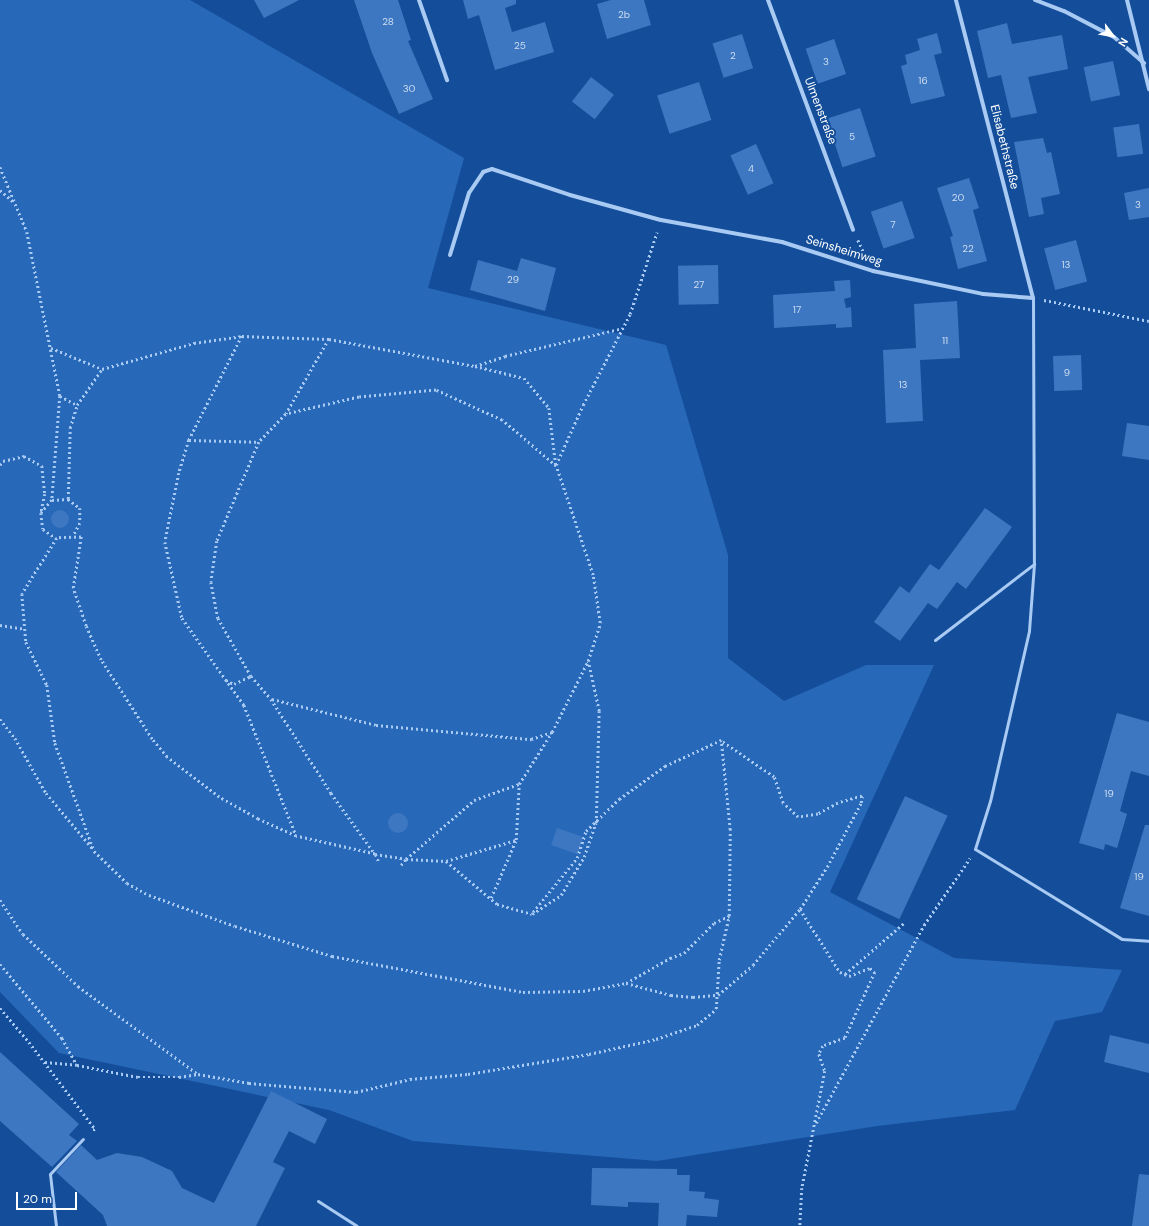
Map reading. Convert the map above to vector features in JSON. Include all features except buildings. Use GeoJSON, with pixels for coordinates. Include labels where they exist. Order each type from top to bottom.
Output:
{"type":"FeatureCollection","features":[{"type":"Feature","properties":{"kind":"street"},"geometry":{"type":"LineString","coordinates":[[419,0],[447,80]]}},
{"type":"Feature","properties":{"kind":"street","name":"Ulmenstraße"},"geometry":{"type":"LineString","coordinates":[[768,0],[853,230]]}},
{"type":"Feature","properties":{"kind":"street","name":"Elisabethstraße"},"geometry":{"type":"LineString","coordinates":[[956,0],[1033,298]]}},
{"type":"Feature","properties":{"kind":"street"},"geometry":{"type":"LineString","coordinates":[[1035,0],[1064,11],[1114,36],[1144,63]]}},
{"type":"Feature","properties":{"kind":"street"},"geometry":{"type":"LineString","coordinates":[[1127,0],[1144,63],[1149,89]]}},
{"type":"Feature","properties":{"kind":"street","name":"Seinsheimweg"},"geometry":{"type":"LineString","coordinates":[[450,255],[469,193],[483,172],[492,169],[570,196],[661,220],[782,242],[873,271],[983,294],[1033,298]]}},
{"type":"Feature","properties":{"kind":"lane"},"geometry":{"type":"LineString","coordinates":[[1033,298],[1034,564],[1029,631],[990,801],[975,849],[1122,939],[1149,941]]}},
{"type":"Feature","properties":{"kind":"lane"},"geometry":{"type":"LineString","coordinates":[[935,640],[1034,564]]}},
{"type":"Feature","properties":{"kind":"lane"},"geometry":{"type":"LineString","coordinates":[[56,1226],[50,1174],[82,1139]]}},
{"type":"Feature","properties":{"kind":"lane"},"geometry":{"type":"LineString","coordinates":[[318,1201],[357,1226]]}},
{"type":"Feature","properties":{"kind":"path"},"geometry":{"type":"LineString","coordinates":[[0,167],[27,232],[60,396],[52,500],[41,513]]}},
{"type":"Feature","properties":{"kind":"path"},"geometry":{"type":"LineString","coordinates":[[0,190],[15,204]]}},
{"type":"Feature","properties":{"kind":"path"},"geometry":{"type":"LineString","coordinates":[[556,466],[623,328],[648,265],[661,220]]}},
{"type":"Feature","properties":{"kind":"path"},"geometry":{"type":"LineString","coordinates":[[853,230],[873,271]]}},
{"type":"Feature","properties":{"kind":"path"},"geometry":{"type":"LineString","coordinates":[[1033,298],[1149,322]]}},
{"type":"Feature","properties":{"kind":"path"},"geometry":{"type":"LineString","coordinates":[[475,366],[505,356],[623,328]]}},
{"type":"Feature","properties":{"kind":"path"},"geometry":{"type":"LineString","coordinates":[[51,348],[102,369],[194,343],[242,336],[328,339],[475,366],[524,378],[549,408],[556,466],[593,575],[600,623],[588,661],[552,732],[519,784],[516,840],[490,898]]}},
{"type":"Feature","properties":{"kind":"path"},"geometry":{"type":"LineString","coordinates":[[242,336],[189,440],[179,473],[165,542],[182,618],[244,705],[296,836]]}},
{"type":"Feature","properties":{"kind":"path"},"geometry":{"type":"LineString","coordinates":[[328,339],[286,414],[259,442],[217,541],[211,582],[218,618],[252,676],[271,699],[331,793],[375,854],[378,861]]}},
{"type":"Feature","properties":{"kind":"path"},"geometry":{"type":"LineString","coordinates":[[68,499],[70,428],[76,406],[102,369]]}},
{"type":"Feature","properties":{"kind":"path"},"geometry":{"type":"LineString","coordinates":[[286,414],[359,397],[436,390],[502,420],[556,466]]}},
{"type":"Feature","properties":{"kind":"path"},"geometry":{"type":"LineString","coordinates":[[60,396],[76,406]]}},
{"type":"Feature","properties":{"kind":"path"},"geometry":{"type":"LineString","coordinates":[[189,440],[259,442]]}},
{"type":"Feature","properties":{"kind":"path"},"geometry":{"type":"LineString","coordinates":[[0,465],[3,461],[24,456],[42,466],[45,494],[41,513],[43,528],[57,538],[74,535],[81,537],[73,588],[100,660],[152,739],[167,757],[219,797],[258,819],[296,836],[406,860],[446,861],[516,840]]}},
{"type":"Feature","properties":{"kind":"path"},"geometry":{"type":"LineString","coordinates":[[52,500],[68,499],[80,508],[80,523],[74,535]]}},
{"type":"Feature","properties":{"kind":"path"},"geometry":{"type":"LineString","coordinates":[[57,538],[22,594],[24,629],[31,656],[48,685],[55,743],[94,851]]}},
{"type":"Feature","properties":{"kind":"path"},"geometry":{"type":"LineString","coordinates":[[0,624],[24,629]]}},
{"type":"Feature","properties":{"kind":"path"},"geometry":{"type":"LineString","coordinates":[[532,914],[561,894],[587,848],[596,823],[600,711],[588,661]]}},
{"type":"Feature","properties":{"kind":"path"},"geometry":{"type":"LineString","coordinates":[[234,684],[252,676]]}},
{"type":"Feature","properties":{"kind":"path"},"geometry":{"type":"LineString","coordinates":[[226,680],[234,684]]}},
{"type":"Feature","properties":{"kind":"path"},"geometry":{"type":"LineString","coordinates":[[234,684],[234,693]]}},
{"type":"Feature","properties":{"kind":"path"},"geometry":{"type":"LineString","coordinates":[[271,699],[376,725],[532,739],[552,732]]}},
{"type":"Feature","properties":{"kind":"path"},"geometry":{"type":"LineString","coordinates":[[0,719],[15,738],[46,793],[94,851],[127,883],[149,895],[235,926],[332,956],[524,992],[582,991],[626,983],[670,958],[684,953],[714,922],[729,916]]}},
{"type":"Feature","properties":{"kind":"path"},"geometry":{"type":"LineString","coordinates":[[626,983],[671,995],[693,997],[718,995],[753,965],[800,909],[830,861],[862,796],[838,803],[818,814],[798,817],[783,803],[774,778],[721,740]]}},
{"type":"Feature","properties":{"kind":"path"},"geometry":{"type":"LineString","coordinates":[[532,914],[577,858],[580,845],[586,831],[596,823],[619,799],[665,766],[721,740]]}},
{"type":"Feature","properties":{"kind":"path"},"geometry":{"type":"LineString","coordinates":[[45,1062],[138,1077],[179,1077],[198,1074],[250,1083],[356,1092],[410,1078],[468,1074],[656,1039],[697,1025],[716,1009],[719,960],[729,916],[730,830],[721,740]]}},
{"type":"Feature","properties":{"kind":"path"},"geometry":{"type":"LineString","coordinates":[[401,865],[474,800],[519,784]]}},
{"type":"Feature","properties":{"kind":"path"},"geometry":{"type":"LineString","coordinates":[[580,845],[587,848]]}},
{"type":"Feature","properties":{"kind":"path"},"geometry":{"type":"LineString","coordinates":[[800,1226],[802,1188],[815,1126],[924,925],[975,849]]}},
{"type":"Feature","properties":{"kind":"path"},"geometry":{"type":"LineString","coordinates":[[446,861],[497,904],[532,914]]}},
{"type":"Feature","properties":{"kind":"path"},"geometry":{"type":"LineString","coordinates":[[0,900],[23,934],[78,986],[198,1074]]}},
{"type":"Feature","properties":{"kind":"path"},"geometry":{"type":"LineString","coordinates":[[800,909],[840,972],[849,976],[870,968],[875,972],[845,1038],[823,1046],[819,1054],[825,1071],[814,1131],[815,1126]]}},
{"type":"Feature","properties":{"kind":"path"},"geometry":{"type":"LineString","coordinates":[[845,974],[904,923]]}},
{"type":"Feature","properties":{"kind":"path"},"geometry":{"type":"LineString","coordinates":[[0,964],[62,1038],[77,1066]]}},
{"type":"Feature","properties":{"kind":"path"},"geometry":{"type":"LineString","coordinates":[[0,1008],[45,1062],[95,1129],[82,1139]]}},
{"type":"Feature","properties":{"kind":"shaded area"},"geometry":{"type":"Polygon","coordinates":[[[0,0],[190,0],[464,158],[428,288],[666,345],[728,555],[728,658],[784,701],[866,665],[934,665],[830,892],[954,958],[1122,970],[1102,1012],[1055,1021],[1015,1110],[877,1126],[657,1161],[413,1141],[329,1110],[59,1053],[0,992],[0,0]]]}}]}
